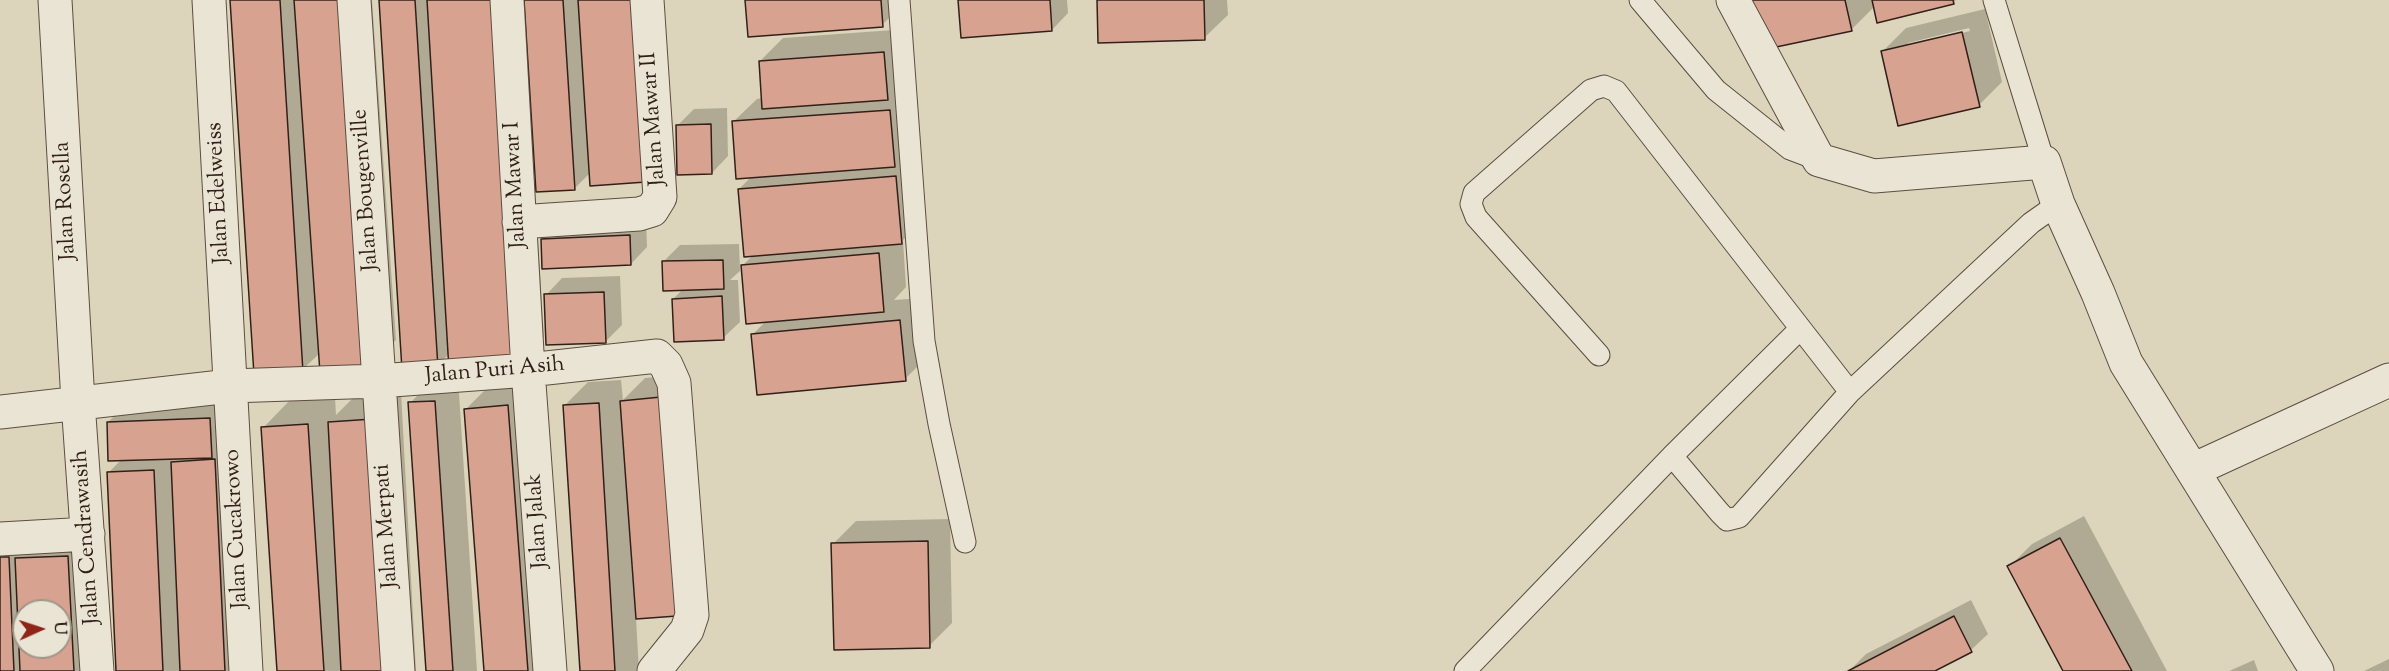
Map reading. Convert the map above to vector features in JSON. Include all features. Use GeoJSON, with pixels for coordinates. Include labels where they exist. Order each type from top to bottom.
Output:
{"type":"FeatureCollection","features":[{"type":"Feature","properties":{"kind":"street","name":"Jalan Rosella"},"geometry":{"type":"LineString","coordinates":[[55,0],[78,402]]}},
{"type":"Feature","properties":{"kind":"street","name":"Jalan Edelweiss"},"geometry":{"type":"LineString","coordinates":[[209,0],[230,386]]}},
{"type":"Feature","properties":{"kind":"street","name":"Jalan Bougenville"},"geometry":{"type":"LineString","coordinates":[[354,0],[379,381]]}},
{"type":"Feature","properties":{"kind":"street","name":"Jalan Mawar I"},"geometry":{"type":"LineString","coordinates":[[507,0],[528,370]]}},
{"type":"Feature","properties":{"kind":"street","name":"Jalan Mawar II"},"geometry":{"type":"LineString","coordinates":[[519,222],[639,214],[652,210],[660,197],[647,0]]}},
{"type":"Feature","properties":{"kind":"street"},"geometry":{"type":"LineString","coordinates":[[1733,0],[1819,160],[1874,176],[2044,162],[2058,204],[2098,292],[2126,363],[2317,671]]}},
{"type":"Feature","properties":{"kind":"street","name":"Jalan Puri Asih"},"geometry":{"type":"LineString","coordinates":[[0,412],[230,386],[379,381],[528,370],[657,356],[666,365],[674,383],[692,615],[687,630],[654,671]]}},
{"type":"Feature","properties":{"kind":"street","name":"Jalan Jalak"},"geometry":{"type":"LineString","coordinates":[[528,370],[550,671]]}},
{"type":"Feature","properties":{"kind":"street"},"geometry":{"type":"LineString","coordinates":[[2193,470],[2389,380]]}},
{"type":"Feature","properties":{"kind":"street","name":"Jalan Merpati"},"geometry":{"type":"LineString","coordinates":[[379,381],[398,671]]}},
{"type":"Feature","properties":{"kind":"street","name":"Jalan Cucakrowo"},"geometry":{"type":"LineString","coordinates":[[230,386],[246,671]]}},
{"type":"Feature","properties":{"kind":"street","name":"Jalan Cendrawasih"},"geometry":{"type":"LineString","coordinates":[[78,402],[97,671]]}},
{"type":"Feature","properties":{"kind":"street"},"geometry":{"type":"LineString","coordinates":[[0,539],[88,534]]}},
{"type":"Feature","properties":{"kind":"lane"},"geometry":{"type":"LineString","coordinates":[[898,0],[924,341],[939,424],[965,542]]}},
{"type":"Feature","properties":{"kind":"lane"},"geometry":{"type":"LineString","coordinates":[[1640,0],[1716,90],[1790,149],[1819,160]]}},
{"type":"Feature","properties":{"kind":"lane"},"geometry":{"type":"LineString","coordinates":[[1994,0],[2044,162]]}},
{"type":"Feature","properties":{"kind":"lane"},"geometry":{"type":"LineString","coordinates":[[1599,355],[1476,217],[1471,204],[1474,193],[1591,90],[1604,86],[1616,91],[1850,393]]}},
{"type":"Feature","properties":{"kind":"lane"},"geometry":{"type":"LineString","coordinates":[[1672,456],[1727,520],[1739,517],[1850,393],[2031,223],[2058,204]]}},
{"type":"Feature","properties":{"kind":"lane"},"geometry":{"type":"LineString","coordinates":[[1465,671],[1672,456],[1800,329]]}},
{"type":"Feature","properties":{"kind":"building"},"geometry":{"type":"Polygon","coordinates":[[[230,0],[280,0],[303,372],[254,375],[230,0]]]}},
{"type":"Feature","properties":{"kind":"building"},"geometry":{"type":"Polygon","coordinates":[[[294,0],[343,0],[368,370],[320,373],[294,0]]]}},
{"type":"Feature","properties":{"kind":"building"},"geometry":{"type":"Polygon","coordinates":[[[379,0],[415,0],[438,368],[402,370],[379,0]]]}},
{"type":"Feature","properties":{"kind":"building"},"geometry":{"type":"Polygon","coordinates":[[[427,0],[495,0],[517,366],[449,370],[427,0]]]}},
{"type":"Feature","properties":{"kind":"building"},"geometry":{"type":"Polygon","coordinates":[[[524,0],[563,0],[575,190],[536,192],[524,0]]]}},
{"type":"Feature","properties":{"kind":"building"},"geometry":{"type":"Polygon","coordinates":[[[578,0],[634,0],[646,182],[590,186],[578,0]]]}},
{"type":"Feature","properties":{"kind":"building"},"geometry":{"type":"Polygon","coordinates":[[[745,0],[881,0],[883,27],[748,37],[745,0]]]}},
{"type":"Feature","properties":{"kind":"building"},"geometry":{"type":"Polygon","coordinates":[[[958,0],[1050,0],[1052,31],[961,38],[958,0]]]}},
{"type":"Feature","properties":{"kind":"building"},"geometry":{"type":"Polygon","coordinates":[[[1097,0],[1204,0],[1205,40],[1098,43],[1097,0]]]}},
{"type":"Feature","properties":{"kind":"building"},"geometry":{"type":"Polygon","coordinates":[[[1751,0],[1845,0],[1852,31],[1762,50],[1751,0]]]}},
{"type":"Feature","properties":{"kind":"building"},"geometry":{"type":"Polygon","coordinates":[[[1872,0],[1953,0],[1954,4],[1877,23],[1872,0]]]}},
{"type":"Feature","properties":{"kind":"building"},"geometry":{"type":"Polygon","coordinates":[[[1962,32],[1980,107],[1898,126],[1881,51],[1962,32]]]}},
{"type":"Feature","properties":{"kind":"building"},"geometry":{"type":"Polygon","coordinates":[[[884,52],[888,100],[762,109],[759,61],[884,52]]]}},
{"type":"Feature","properties":{"kind":"building"},"geometry":{"type":"Polygon","coordinates":[[[890,110],[895,167],[736,179],[732,121],[890,110]]]}},
{"type":"Feature","properties":{"kind":"building"},"geometry":{"type":"Polygon","coordinates":[[[711,124],[712,174],[677,175],[676,125],[711,124]]]}},
{"type":"Feature","properties":{"kind":"building"},"geometry":{"type":"Polygon","coordinates":[[[896,176],[902,244],[744,257],[738,189],[896,176]]]}},
{"type":"Feature","properties":{"kind":"building"},"geometry":{"type":"Polygon","coordinates":[[[630,235],[631,265],[542,269],[541,239],[630,235]]]}},
{"type":"Feature","properties":{"kind":"building"},"geometry":{"type":"Polygon","coordinates":[[[879,253],[884,312],[746,324],[741,265],[879,253]]]}},
{"type":"Feature","properties":{"kind":"building"},"geometry":{"type":"Polygon","coordinates":[[[723,260],[724,289],[663,291],[662,261],[723,260]]]}},
{"type":"Feature","properties":{"kind":"building"},"geometry":{"type":"Polygon","coordinates":[[[604,292],[606,343],[546,345],[544,294],[604,292]]]}},
{"type":"Feature","properties":{"kind":"building"},"geometry":{"type":"Polygon","coordinates":[[[722,296],[724,340],[674,342],[672,299],[722,296]]]}},
{"type":"Feature","properties":{"kind":"building"},"geometry":{"type":"Polygon","coordinates":[[[900,320],[906,381],[757,395],[751,334],[900,320]]]}},
{"type":"Feature","properties":{"kind":"building"},"geometry":{"type":"Polygon","coordinates":[[[661,397],[677,616],[636,619],[620,401],[661,397]]]}},
{"type":"Feature","properties":{"kind":"building"},"geometry":{"type":"Polygon","coordinates":[[[435,401],[453,671],[426,671],[408,402],[435,401]]]}},
{"type":"Feature","properties":{"kind":"building"},"geometry":{"type":"Polygon","coordinates":[[[599,403],[615,671],[580,671],[563,405],[599,403]]]}},
{"type":"Feature","properties":{"kind":"building"},"geometry":{"type":"Polygon","coordinates":[[[508,405],[528,671],[484,671],[464,409],[508,405]]]}},
{"type":"Feature","properties":{"kind":"building"},"geometry":{"type":"Polygon","coordinates":[[[210,418],[212,458],[108,461],[107,422],[210,418]]]}},
{"type":"Feature","properties":{"kind":"building"},"geometry":{"type":"Polygon","coordinates":[[[373,419],[387,671],[341,671],[328,422],[373,419]]]}},
{"type":"Feature","properties":{"kind":"building"},"geometry":{"type":"Polygon","coordinates":[[[308,424],[324,671],[277,671],[261,427],[308,424]]]}},
{"type":"Feature","properties":{"kind":"building"},"geometry":{"type":"Polygon","coordinates":[[[215,459],[225,671],[180,671],[171,462],[215,459]]]}},
{"type":"Feature","properties":{"kind":"building"},"geometry":{"type":"Polygon","coordinates":[[[154,470],[163,671],[116,671],[107,472],[154,470]]]}},
{"type":"Feature","properties":{"kind":"building"},"geometry":{"type":"Polygon","coordinates":[[[2060,538],[2132,671],[2063,671],[2007,566],[2060,538]]]}},
{"type":"Feature","properties":{"kind":"building"},"geometry":{"type":"Polygon","coordinates":[[[928,541],[930,648],[834,650],[831,543],[928,541]]]}},
{"type":"Feature","properties":{"kind":"building"},"geometry":{"type":"Polygon","coordinates":[[[68,556],[70,599],[17,599],[15,558],[68,556]]]}},
{"type":"Feature","properties":{"kind":"building"},"geometry":{"type":"Polygon","coordinates":[[[0,557],[9,557],[14,671],[0,671],[0,557]]]}},
{"type":"Feature","properties":{"kind":"building"},"geometry":{"type":"Polygon","coordinates":[[[1954,616],[1972,652],[1935,671],[1848,671],[1954,616]]]}},
{"type":"Feature","properties":{"kind":"building"},"geometry":{"type":"Polygon","coordinates":[[[72,633],[74,671],[20,671],[19,659],[72,659],[72,633]]]}}]}
